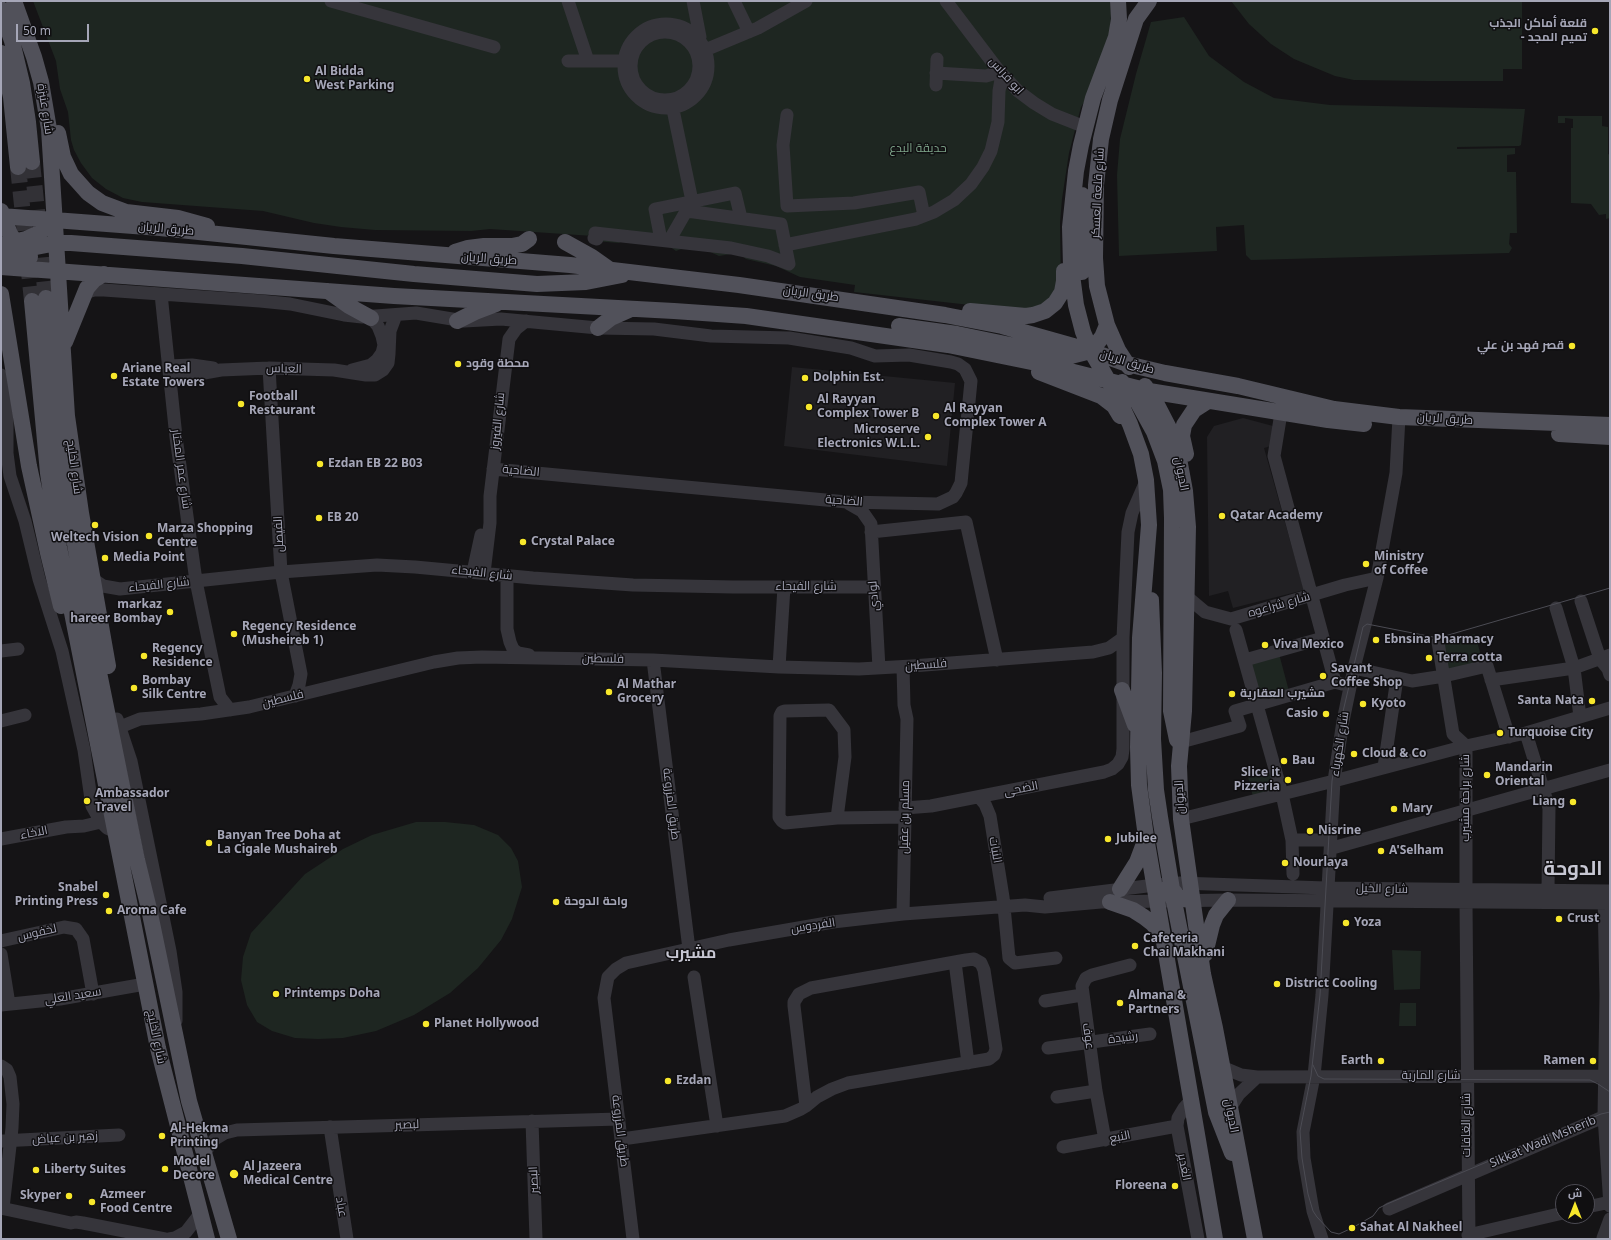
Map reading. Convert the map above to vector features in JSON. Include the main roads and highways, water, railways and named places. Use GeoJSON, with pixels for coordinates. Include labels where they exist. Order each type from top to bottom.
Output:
{"type":"FeatureCollection","features":[{"type":"Feature","properties":{"kind":"main road","name":"شارع عنيزة"},"geometry":{"type":"LineString","coordinates":[[14,1],[26,32],[41,82],[49,130],[55,221]]}},
{"type":"Feature","properties":{"kind":"main road","name":"شارع قلعة العسكر"},"geometry":{"type":"LineString","coordinates":[[1095,347],[1078,317],[1073,292],[1070,227],[1072,196],[1081,145],[1093,98],[1116,37],[1119,19],[1118,1]]}},
{"type":"Feature","properties":{"kind":"main road","name":"شارع قلعة العسكر"},"geometry":{"type":"LineString","coordinates":[[1124,378],[1100,305],[1096,272],[1096,185],[1105,119],[1116,80],[1136,19],[1149,1]]}},
{"type":"Feature","properties":{"kind":"main road","name":"شارع عنيزة"},"geometry":{"type":"LineString","coordinates":[[1,9],[12,41],[22,83],[28,122],[25,164],[1,53]]}},
{"type":"Feature","properties":{"kind":"main road"},"geometry":{"type":"LineString","coordinates":[[41,82],[55,117],[61,148],[67,166],[76,181],[95,198],[118,210],[190,220],[226,234]]}},
{"type":"Feature","properties":{"kind":"main road"},"geometry":{"type":"LineString","coordinates":[[1081,145],[1082,279],[1095,347],[1124,378],[1154,432],[1165,461],[1170,490],[1172,518],[1171,710],[1174,730],[1181,745]]}},
{"type":"Feature","properties":{"kind":"main road"},"geometry":{"type":"LineString","coordinates":[[1,215],[10,234],[13,246],[39,263],[58,271]]}},
{"type":"Feature","properties":{"kind":"main road","name":"طريق الريان"},"geometry":{"type":"LineString","coordinates":[[1,215],[55,221],[226,234],[445,256],[635,272],[805,294],[945,315],[1095,347],[1107,357],[1124,378]]}},
{"type":"Feature","properties":{"kind":"main road"},"geometry":{"type":"LineString","coordinates":[[1,263],[13,246],[37,234],[55,221]]}},
{"type":"Feature","properties":{"kind":"main road","name":"شارع الخليج"},"geometry":{"type":"LineString","coordinates":[[55,221],[70,437],[81,513],[111,683],[113,711],[137,860],[149,909],[189,1101],[225,1235]]}},
{"type":"Feature","properties":{"kind":"main road"},"geometry":{"type":"LineString","coordinates":[[945,315],[971,311],[1033,315],[1045,311],[1051,307],[1059,298],[1064,287],[1063,241],[1064,236],[1070,227]]}},
{"type":"Feature","properties":{"kind":"main road"},"geometry":{"type":"LineString","coordinates":[[445,256],[476,246],[517,246],[529,239]]}},
{"type":"Feature","properties":{"kind":"main road"},"geometry":{"type":"LineString","coordinates":[[565,242],[592,257],[608,270]]}},
{"type":"Feature","properties":{"kind":"main road"},"geometry":{"type":"LineString","coordinates":[[13,246],[85,243],[537,284],[586,282],[635,272]]}},
{"type":"Feature","properties":{"kind":"main road","name":"طريق الريان"},"geometry":{"type":"LineString","coordinates":[[1,266],[328,291],[504,302],[674,310],[746,316],[948,345],[1124,378],[1149,391],[1328,420],[1610,425]]}},
{"type":"Feature","properties":{"kind":"main road"},"geometry":{"type":"LineString","coordinates":[[63,346],[84,293],[94,280],[104,274]]}},
{"type":"Feature","properties":{"kind":"main road"},"geometry":{"type":"LineString","coordinates":[[328,291],[349,306],[371,318]]}},
{"type":"Feature","properties":{"kind":"main road","name":"شارع الخليج"},"geometry":{"type":"LineString","coordinates":[[116,729],[88,618],[64,480],[39,299],[49,480],[59,547],[166,1086],[207,1239]]}},
{"type":"Feature","properties":{"kind":"main road","name":"شارع الخليج"},"geometry":{"type":"LineString","coordinates":[[2,302],[38,510],[68,629],[73,644],[82,658]]}},
{"type":"Feature","properties":{"kind":"main road"},"geometry":{"type":"LineString","coordinates":[[457,321],[485,308],[504,302]]}},
{"type":"Feature","properties":{"kind":"main road"},"geometry":{"type":"LineString","coordinates":[[598,328],[618,314],[632,309]]}},
{"type":"Feature","properties":{"kind":"main road"},"geometry":{"type":"LineString","coordinates":[[746,316],[800,316],[900,326],[983,338],[1064,356],[1071,356],[1095,347],[1107,326]]}},
{"type":"Feature","properties":{"kind":"main road"},"geometry":{"type":"LineString","coordinates":[[948,345],[970,356],[1033,370],[1106,399],[1117,410],[1130,442],[1141,454]]}},
{"type":"Feature","properties":{"kind":"main road","name":"طريق الريان"},"geometry":{"type":"LineString","coordinates":[[1124,378],[1165,373],[1238,386],[1293,400],[1399,422],[1610,437]]}},
{"type":"Feature","properties":{"kind":"main road"},"geometry":{"type":"LineString","coordinates":[[1124,378],[1124,408],[1141,454],[1146,480],[1149,525],[1141,632],[1138,732],[1139,785],[1146,836],[1162,884],[1174,900],[1214,1106],[1220,1126],[1243,1178]]}},
{"type":"Feature","properties":{"kind":"main road","name":"الديوان"},"geometry":{"type":"LineString","coordinates":[[1149,391],[1163,415],[1175,443],[1185,491],[1188,527],[1184,711],[1178,782],[1181,819],[1203,974],[1255,1239]]}},
{"type":"Feature","properties":{"kind":"main road"},"geometry":{"type":"LineString","coordinates":[[1185,491],[1189,481],[1190,471],[1182,442],[1183,430],[1187,420],[1194,410],[1208,401]]}},
{"type":"Feature","properties":{"kind":"main road"},"geometry":{"type":"LineString","coordinates":[[1146,563],[1153,623],[1153,739],[1162,884],[1157,900],[1215,1239]]}},
{"type":"Feature","properties":{"kind":"main road"},"geometry":{"type":"LineString","coordinates":[[1122,690],[1138,732]]}},
{"type":"Feature","properties":{"kind":"main road"},"geometry":{"type":"LineString","coordinates":[[1146,836],[1137,862],[1115,895],[1153,924],[1164,939]]}},
{"type":"Feature","properties":{"kind":"main road"},"geometry":{"type":"LineString","coordinates":[[1162,884],[1176,895],[1192,901]]}},
{"type":"Feature","properties":{"kind":"main road"},"geometry":{"type":"LineString","coordinates":[[1203,974],[1205,954],[1210,931],[1216,915],[1228,900]]}},
{"type":"Feature","properties":{"kind":"main road"},"geometry":{"type":"LineString","coordinates":[[1211,1217],[1226,1239]]}},
{"type":"Feature","properties":{"kind":"tunnel"},"geometry":{"type":"LineString","coordinates":[[32,162],[46,298]]}},
{"type":"Feature","properties":{"kind":"tunnel"},"geometry":{"type":"LineString","coordinates":[[18,167],[32,301]]}},
{"type":"Feature","properties":{"kind":"tram line"},"geometry":{"type":"LineString","coordinates":[[1610,588],[1438,638],[1367,624],[1363,627],[1341,720],[1332,781],[1320,995],[1311,1076],[1300,1131],[1302,1158],[1308,1194],[1313,1211],[1331,1232],[1339,1234],[1373,1216],[1379,1208],[1387,1204],[1601,1114],[1610,1112]]}},
{"type":"Feature","properties":{"kind":"tram line"},"geometry":{"type":"LineString","coordinates":[[1313,1065],[1318,1076],[1324,1079],[1590,1080],[1610,1092]]}},
{"type":"Feature","properties":{"kind":"place","name":"قلعة أماكن الجذب - تميم المجد"},"geometry":{"type":"Point","coordinates":[1595,31]}},
{"type":"Feature","properties":{"kind":"place","name":"Al Bidda West Parking"},"geometry":{"type":"Point","coordinates":[307,79]}},
{"type":"Feature","properties":{"kind":"place","name":"قصر فهد بن علي"},"geometry":{"type":"Point","coordinates":[1572,346]}},
{"type":"Feature","properties":{"kind":"place","name":"محطة وقود"},"geometry":{"type":"Point","coordinates":[458,364]}},
{"type":"Feature","properties":{"kind":"place","name":"Ariane Real Estate Towers"},"geometry":{"type":"Point","coordinates":[114,376]}},
{"type":"Feature","properties":{"kind":"place","name":"Dolphin Est."},"geometry":{"type":"Point","coordinates":[805,378]}},
{"type":"Feature","properties":{"kind":"place","name":"Football Restaurant"},"geometry":{"type":"Point","coordinates":[241,404]}},
{"type":"Feature","properties":{"kind":"place","name":"Al Rayyan Complex Tower B"},"geometry":{"type":"Point","coordinates":[809,407]}},
{"type":"Feature","properties":{"kind":"place","name":"Al Rayyan Complex Tower A"},"geometry":{"type":"Point","coordinates":[936,416]}},
{"type":"Feature","properties":{"kind":"place","name":"Microserve Electronics W.L.L."},"geometry":{"type":"Point","coordinates":[928,437]}},
{"type":"Feature","properties":{"kind":"place","name":"Ezdan EB 22 B03"},"geometry":{"type":"Point","coordinates":[320,464]}},
{"type":"Feature","properties":{"kind":"place","name":"Qatar Academy"},"geometry":{"type":"Point","coordinates":[1222,516]}},
{"type":"Feature","properties":{"kind":"place","name":"EB 20"},"geometry":{"type":"Point","coordinates":[319,518]}},
{"type":"Feature","properties":{"kind":"place","name":"Weltech Vision"},"geometry":{"type":"Point","coordinates":[95,525]}},
{"type":"Feature","properties":{"kind":"place","name":"Marza Shopping Centre"},"geometry":{"type":"Point","coordinates":[149,536]}},
{"type":"Feature","properties":{"kind":"place","name":"Crystal Palace"},"geometry":{"type":"Point","coordinates":[523,542]}},
{"type":"Feature","properties":{"kind":"place","name":"Media Point"},"geometry":{"type":"Point","coordinates":[105,558]}},
{"type":"Feature","properties":{"kind":"place","name":"Ministry of Coffee"},"geometry":{"type":"Point","coordinates":[1366,564]}},
{"type":"Feature","properties":{"kind":"place","name":"markaz hareer Bombay"},"geometry":{"type":"Point","coordinates":[170,612]}},
{"type":"Feature","properties":{"kind":"place","name":"Regency Residence (Musheireb 1)"},"geometry":{"type":"Point","coordinates":[234,634]}},
{"type":"Feature","properties":{"kind":"place","name":"Ebnsina Pharmacy"},"geometry":{"type":"Point","coordinates":[1376,640]}},
{"type":"Feature","properties":{"kind":"place","name":"Viva Mexico"},"geometry":{"type":"Point","coordinates":[1265,645]}},
{"type":"Feature","properties":{"kind":"place","name":"Regency Residence"},"geometry":{"type":"Point","coordinates":[144,656]}},
{"type":"Feature","properties":{"kind":"place","name":"Terra cotta"},"geometry":{"type":"Point","coordinates":[1429,658]}},
{"type":"Feature","properties":{"kind":"place","name":"Savant Coffee Shop"},"geometry":{"type":"Point","coordinates":[1323,676]}},
{"type":"Feature","properties":{"kind":"place","name":"Bombay Silk Centre"},"geometry":{"type":"Point","coordinates":[134,688]}},
{"type":"Feature","properties":{"kind":"place","name":"Al Mathar Grocery"},"geometry":{"type":"Point","coordinates":[609,692]}},
{"type":"Feature","properties":{"kind":"place","name":"مشيرب العقارية"},"geometry":{"type":"Point","coordinates":[1232,694]}},
{"type":"Feature","properties":{"kind":"place","name":"Santa Nata"},"geometry":{"type":"Point","coordinates":[1592,701]}},
{"type":"Feature","properties":{"kind":"place","name":"Kyoto"},"geometry":{"type":"Point","coordinates":[1363,704]}},
{"type":"Feature","properties":{"kind":"place","name":"Casio"},"geometry":{"type":"Point","coordinates":[1326,714]}},
{"type":"Feature","properties":{"kind":"place","name":"Turquoise City"},"geometry":{"type":"Point","coordinates":[1500,733]}},
{"type":"Feature","properties":{"kind":"place","name":"Cloud & Co"},"geometry":{"type":"Point","coordinates":[1354,754]}},
{"type":"Feature","properties":{"kind":"place","name":"Bau"},"geometry":{"type":"Point","coordinates":[1284,761]}},
{"type":"Feature","properties":{"kind":"place","name":"Mandarin Oriental"},"geometry":{"type":"Point","coordinates":[1487,775]}},
{"type":"Feature","properties":{"kind":"place","name":"Slice it Pizzeria"},"geometry":{"type":"Point","coordinates":[1288,780]}},
{"type":"Feature","properties":{"kind":"place","name":"Ambassador Travel"},"geometry":{"type":"Point","coordinates":[87,801]}},
{"type":"Feature","properties":{"kind":"place","name":"Liang"},"geometry":{"type":"Point","coordinates":[1573,802]}},
{"type":"Feature","properties":{"kind":"place","name":"Mary"},"geometry":{"type":"Point","coordinates":[1394,809]}},
{"type":"Feature","properties":{"kind":"place","name":"Nisrine"},"geometry":{"type":"Point","coordinates":[1310,831]}},
{"type":"Feature","properties":{"kind":"place","name":"Jubilee"},"geometry":{"type":"Point","coordinates":[1108,839]}},
{"type":"Feature","properties":{"kind":"place","name":"Banyan Tree Doha at La Cigale Mushaireb"},"geometry":{"type":"Point","coordinates":[209,843]}},
{"type":"Feature","properties":{"kind":"place","name":"A'Selham"},"geometry":{"type":"Point","coordinates":[1381,851]}},
{"type":"Feature","properties":{"kind":"place","name":"Nourlaya"},"geometry":{"type":"Point","coordinates":[1285,863]}},
{"type":"Feature","properties":{"kind":"place","name":"Snabel Printing Press"},"geometry":{"type":"Point","coordinates":[106,895]}},
{"type":"Feature","properties":{"kind":"place","name":"واحة الدوحة"},"geometry":{"type":"Point","coordinates":[556,902]}},
{"type":"Feature","properties":{"kind":"place","name":"Aroma Cafe"},"geometry":{"type":"Point","coordinates":[109,911]}},
{"type":"Feature","properties":{"kind":"place","name":"Crust"},"geometry":{"type":"Point","coordinates":[1559,919]}},
{"type":"Feature","properties":{"kind":"place","name":"Yoza"},"geometry":{"type":"Point","coordinates":[1346,923]}},
{"type":"Feature","properties":{"kind":"place","name":"Cafeteria Chai Makhani"},"geometry":{"type":"Point","coordinates":[1135,946]}},
{"type":"Feature","properties":{"kind":"place","name":"District Cooling"},"geometry":{"type":"Point","coordinates":[1277,984]}},
{"type":"Feature","properties":{"kind":"place","name":"Printemps Doha"},"geometry":{"type":"Point","coordinates":[276,994]}},
{"type":"Feature","properties":{"kind":"place","name":"Almana & Partners"},"geometry":{"type":"Point","coordinates":[1120,1003]}},
{"type":"Feature","properties":{"kind":"place","name":"Planet Hollywood"},"geometry":{"type":"Point","coordinates":[426,1024]}},
{"type":"Feature","properties":{"kind":"place","name":"Earth"},"geometry":{"type":"Point","coordinates":[1381,1061]}},
{"type":"Feature","properties":{"kind":"place","name":"Ramen"},"geometry":{"type":"Point","coordinates":[1593,1061]}},
{"type":"Feature","properties":{"kind":"place","name":"Ezdan"},"geometry":{"type":"Point","coordinates":[668,1081]}},
{"type":"Feature","properties":{"kind":"place","name":"Al-Hekma Printing"},"geometry":{"type":"Point","coordinates":[162,1136]}},
{"type":"Feature","properties":{"kind":"place","name":"Model Decore"},"geometry":{"type":"Point","coordinates":[165,1169]}},
{"type":"Feature","properties":{"kind":"place","name":"Liberty Suites"},"geometry":{"type":"Point","coordinates":[36,1170]}},
{"type":"Feature","properties":{"kind":"place","name":"Al Jazeera Medical Centre"},"geometry":{"type":"Point","coordinates":[234,1174]}},
{"type":"Feature","properties":{"kind":"place","name":"Floreena"},"geometry":{"type":"Point","coordinates":[1175,1186]}},
{"type":"Feature","properties":{"kind":"place","name":"Skyper"},"geometry":{"type":"Point","coordinates":[69,1196]}},
{"type":"Feature","properties":{"kind":"place","name":"Azmeer Food Centre"},"geometry":{"type":"Point","coordinates":[92,1202]}},
{"type":"Feature","properties":{"kind":"place","name":"Sahat Al Nakheel"},"geometry":{"type":"Point","coordinates":[1352,1228]}},
{"type":"Feature","properties":{"kind":"district","name":"الدوحة"},"geometry":{"type":"Point","coordinates":[1573,869]}},
{"type":"Feature","properties":{"kind":"district","name":"مشيرب"},"geometry":{"type":"Point","coordinates":[691,953]}},
{"type":"Feature","properties":{"kind":"park label","name":"حديقة البدع"},"geometry":{"type":"Point","coordinates":[918,149]}}]}
